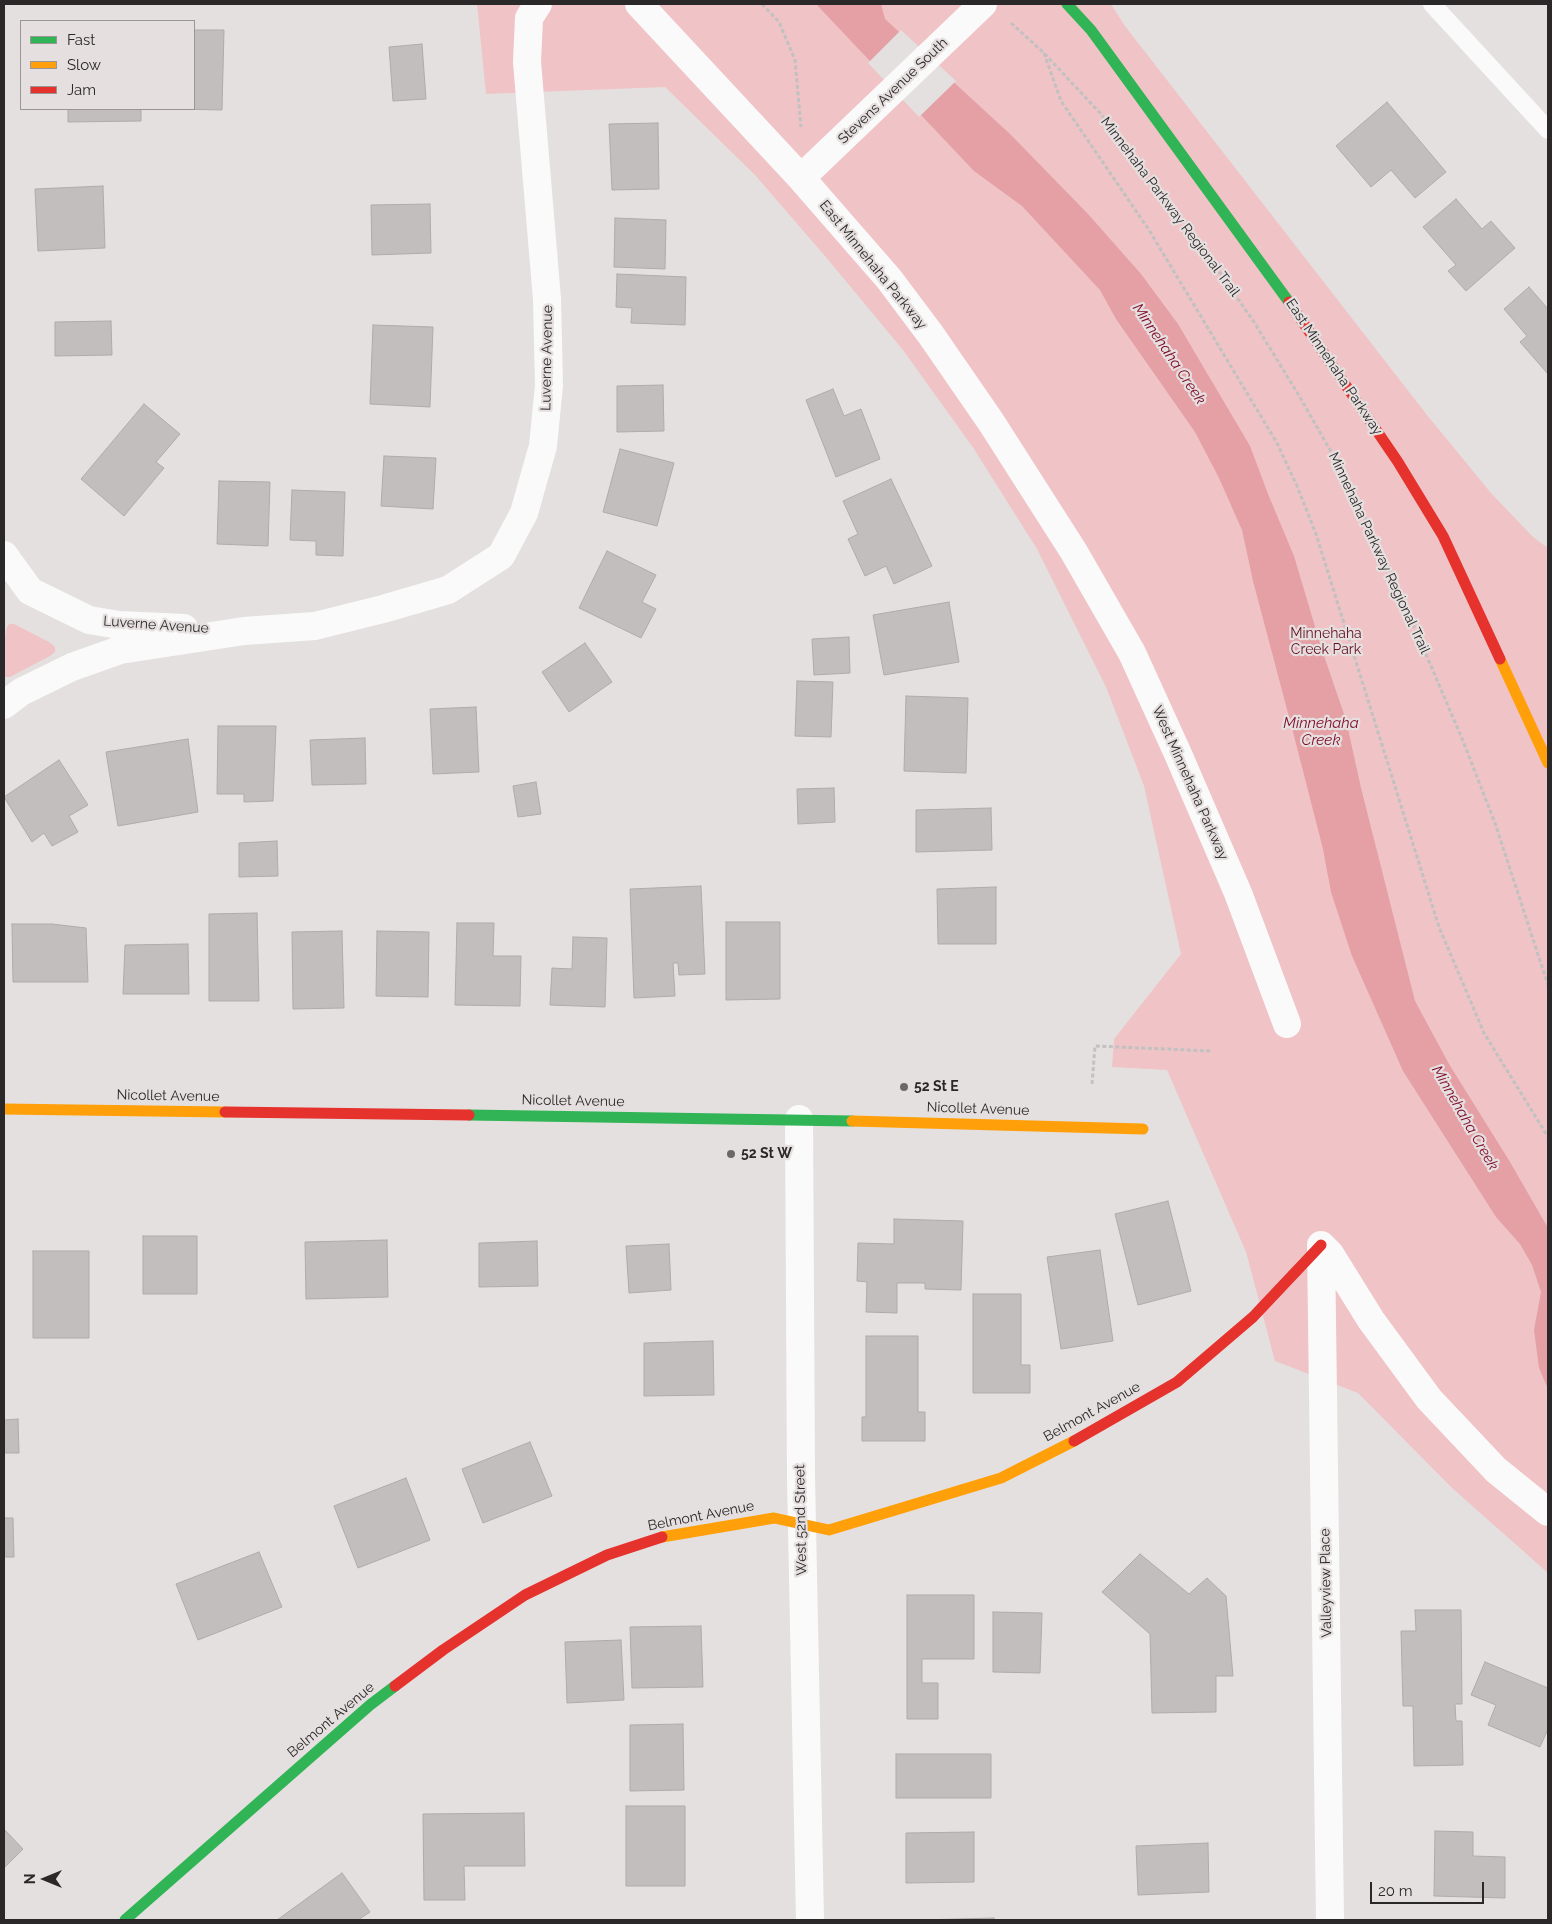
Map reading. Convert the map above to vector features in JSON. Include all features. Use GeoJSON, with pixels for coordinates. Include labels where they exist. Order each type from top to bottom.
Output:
{"type":"FeatureCollection","features":[{"type":"Feature","properties":{"kind":"street","name":"Luverne Avenue"},"geometry":{"type":"LineString","coordinates":[[4,705],[21,692],[72,666],[120,650],[244,631],[315,626],[448,590],[501,556],[524,513],[543,446],[549,385],[547,300],[527,62],[529,18],[538,4]]}},
{"type":"Feature","properties":{"kind":"street","name":"East Minnehaha Parkway"},"geometry":{"type":"LineString","coordinates":[[639,4],[801,178],[889,279],[931,335],[991,422],[1074,552]]}},
{"type":"Feature","properties":{"kind":"street","name":"Stevens Avenue South"},"geometry":{"type":"LineString","coordinates":[[801,178],[983,4]]}},
{"type":"Feature","properties":{"kind":"street","name":"East Minnehaha Parkway"},"geometry":{"type":"LineString","coordinates":[[1067,4],[1092,30],[1286,297],[1398,462],[1443,536],[1548,763]]}},
{"type":"Feature","properties":{"kind":"street","name":"West Minnehaha Parkway"},"geometry":{"type":"LineString","coordinates":[[1074,552],[1132,653],[1174,745],[1238,893],[1287,1024]]}},
{"type":"Feature","properties":{"kind":"street","name":"Luverne Avenue"},"geometry":{"type":"LineString","coordinates":[[4,555],[30,591],[89,620],[119,625],[244,631]]}},
{"type":"Feature","properties":{"kind":"street","name":"Nicollet Avenue"},"geometry":{"type":"LineString","coordinates":[[4,1109],[799,1120],[1142,1129]]}},
{"type":"Feature","properties":{"kind":"street","name":"West 52nd Street"},"geometry":{"type":"LineString","coordinates":[[799,1120],[801,1524],[810,1920]]}},
{"type":"Feature","properties":{"kind":"street","name":"Belmont Avenue"},"geometry":{"type":"LineString","coordinates":[[125,1920],[370,1705],[443,1650],[525,1595],[606,1555],[665,1536],[774,1518],[830,1530],[1001,1478],[1090,1433],[1176,1382],[1253,1317],[1321,1245]]}},
{"type":"Feature","properties":{"kind":"street"},"geometry":{"type":"LineString","coordinates":[[1321,1245],[1330,1254],[1371,1320],[1429,1399],[1496,1470],[1548,1512]]}},
{"type":"Feature","properties":{"kind":"street","name":"Valleyview Place"},"geometry":{"type":"LineString","coordinates":[[1321,1245],[1330,1920]]}},
{"type":"Feature","properties":{"kind":"lane"},"geometry":{"type":"LineString","coordinates":[[1432,4],[1548,130]]}},
{"type":"Feature","properties":{"kind":"path"},"geometry":{"type":"LineString","coordinates":[[762,4],[779,22],[795,60],[802,132]]}},
{"type":"Feature","properties":{"kind":"path","name":"Minnehaha Parkway Regional Trail"},"geometry":{"type":"LineString","coordinates":[[1015,25],[1100,113],[1201,246],[1254,322],[1346,478],[1393,576],[1463,741],[1495,823],[1548,985]]}},
{"type":"Feature","properties":{"kind":"path"},"geometry":{"type":"LineString","coordinates":[[1044,53],[1061,101],[1149,230],[1272,435],[1297,486],[1316,534],[1439,927],[1484,1033],[1548,1137]]}},
{"type":"Feature","properties":{"kind":"path"},"geometry":{"type":"LineString","coordinates":[[1092,1084],[1095,1046],[1211,1051]]}},
{"type":"Feature","properties":{"kind":"green space","name":"Minnehaha Creek Park"},"geometry":{"type":"Polygon","coordinates":[[[477,4],[1111,4],[1125,26],[1427,415],[1491,493],[1533,537],[1548,548],[1548,1573],[1452,1488],[1358,1393],[1275,1361],[1246,1252],[1167,1070],[1112,1067],[1114,1039],[1181,954],[1144,786],[1106,687],[1037,549],[974,449],[903,350],[825,256],[755,175],[665,87],[486,94],[477,4]]]}},
{"type":"Feature","properties":{"kind":"green space"},"geometry":{"type":"Polygon","coordinates":[[[9,624],[14,624],[49,642],[55,647],[55,652],[10,677],[4,677],[4,649],[6,629],[9,624]]]}},
{"type":"Feature","properties":{"kind":"water","name":"Minnehaha Creek"},"geometry":{"type":"Polygon","coordinates":[[[816,4],[881,4],[885,19],[1010,134],[1088,214],[1141,274],[1178,324],[1250,446],[1294,556],[1322,650],[1346,720],[1361,788],[1415,1001],[1449,1064],[1510,1162],[1548,1228],[1548,1389],[1539,1368],[1534,1330],[1541,1292],[1532,1265],[1520,1244],[1496,1217],[1403,1071],[1352,956],[1331,892],[1323,849],[1253,581],[1242,530],[1219,478],[1195,432],[1116,319],[1100,290],[1022,206],[974,171],[816,4]]]}},
{"type":"Feature","properties":{"kind":"pier"},"geometry":{"type":"Polygon","coordinates":[[[901,30],[956,81],[919,117],[868,63],[901,30]]]}},
{"type":"Feature","properties":{"kind":"building"},"geometry":{"type":"Polygon","coordinates":[[[195,30],[224,30],[222,110],[195,109],[195,30]]]}},
{"type":"Feature","properties":{"kind":"building"},"geometry":{"type":"Polygon","coordinates":[[[422,44],[426,99],[393,101],[389,47],[422,44]]]}},
{"type":"Feature","properties":{"kind":"building"},"geometry":{"type":"Polygon","coordinates":[[[1387,102],[1446,172],[1415,198],[1391,170],[1371,187],[1336,146],[1387,102]]]}},
{"type":"Feature","properties":{"kind":"building"},"geometry":{"type":"Polygon","coordinates":[[[68,110],[141,110],[141,121],[68,122],[68,110]]]}},
{"type":"Feature","properties":{"kind":"building"},"geometry":{"type":"Polygon","coordinates":[[[658,123],[659,189],[612,190],[609,124],[658,123]]]}},
{"type":"Feature","properties":{"kind":"building"},"geometry":{"type":"Polygon","coordinates":[[[103,186],[105,248],[38,251],[35,189],[103,186]]]}},
{"type":"Feature","properties":{"kind":"building"},"geometry":{"type":"Polygon","coordinates":[[[1456,199],[1482,229],[1491,221],[1515,248],[1466,291],[1448,271],[1456,265],[1423,227],[1456,199]]]}},
{"type":"Feature","properties":{"kind":"building"},"geometry":{"type":"Polygon","coordinates":[[[430,204],[431,253],[372,255],[371,205],[430,204]]]}},
{"type":"Feature","properties":{"kind":"building"},"geometry":{"type":"Polygon","coordinates":[[[615,218],[666,220],[665,269],[614,267],[615,218]]]}},
{"type":"Feature","properties":{"kind":"building"},"geometry":{"type":"Polygon","coordinates":[[[617,274],[686,277],[685,325],[631,323],[632,308],[616,307],[617,274]]]}},
{"type":"Feature","properties":{"kind":"building"},"geometry":{"type":"Polygon","coordinates":[[[1529,287],[1548,309],[1548,374],[1520,342],[1527,336],[1504,309],[1529,287]]]}},
{"type":"Feature","properties":{"kind":"building"},"geometry":{"type":"Polygon","coordinates":[[[111,321],[112,355],[55,356],[55,322],[111,321]]]}},
{"type":"Feature","properties":{"kind":"building"},"geometry":{"type":"Polygon","coordinates":[[[373,325],[433,327],[430,407],[370,404],[373,325]]]}},
{"type":"Feature","properties":{"kind":"building"},"geometry":{"type":"Polygon","coordinates":[[[663,385],[664,431],[617,432],[617,386],[663,385]]]}},
{"type":"Feature","properties":{"kind":"building"},"geometry":{"type":"Polygon","coordinates":[[[833,389],[844,416],[861,409],[880,459],[836,477],[806,400],[833,389]]]}},
{"type":"Feature","properties":{"kind":"building"},"geometry":{"type":"Polygon","coordinates":[[[144,404],[180,434],[156,462],[164,468],[124,516],[81,479],[144,404]]]}},
{"type":"Feature","properties":{"kind":"building"},"geometry":{"type":"Polygon","coordinates":[[[620,449],[674,463],[657,526],[603,512],[620,449]]]}},
{"type":"Feature","properties":{"kind":"building"},"geometry":{"type":"Polygon","coordinates":[[[384,456],[436,458],[433,509],[381,506],[384,456]]]}},
{"type":"Feature","properties":{"kind":"building"},"geometry":{"type":"Polygon","coordinates":[[[891,479],[932,566],[894,584],[886,566],[865,576],[848,539],[858,534],[843,501],[891,479]]]}},
{"type":"Feature","properties":{"kind":"building"},"geometry":{"type":"Polygon","coordinates":[[[219,481],[270,482],[268,546],[217,544],[219,481]]]}},
{"type":"Feature","properties":{"kind":"building"},"geometry":{"type":"Polygon","coordinates":[[[292,490],[345,492],[343,556],[316,555],[316,541],[290,540],[292,490]]]}},
{"type":"Feature","properties":{"kind":"building"},"geometry":{"type":"Polygon","coordinates":[[[607,551],[656,575],[642,602],[656,609],[641,638],[579,608],[607,551]]]}},
{"type":"Feature","properties":{"kind":"building"},"geometry":{"type":"Polygon","coordinates":[[[949,602],[959,662],[884,675],[873,615],[949,602]]]}},
{"type":"Feature","properties":{"kind":"building"},"geometry":{"type":"Polygon","coordinates":[[[849,637],[850,673],[814,675],[812,639],[849,637]]]}},
{"type":"Feature","properties":{"kind":"building"},"geometry":{"type":"Polygon","coordinates":[[[585,643],[612,682],[569,712],[542,672],[585,643]]]}},
{"type":"Feature","properties":{"kind":"building"},"geometry":{"type":"Polygon","coordinates":[[[797,681],[833,682],[831,737],[795,736],[797,681]]]}},
{"type":"Feature","properties":{"kind":"building"},"geometry":{"type":"Polygon","coordinates":[[[906,696],[968,698],[966,773],[904,771],[906,696]]]}},
{"type":"Feature","properties":{"kind":"building"},"geometry":{"type":"Polygon","coordinates":[[[476,707],[479,772],[433,774],[430,709],[476,707]]]}},
{"type":"Feature","properties":{"kind":"building"},"geometry":{"type":"Polygon","coordinates":[[[218,726],[276,726],[273,801],[244,802],[244,794],[217,794],[218,726]]]}},
{"type":"Feature","properties":{"kind":"building"},"geometry":{"type":"Polygon","coordinates":[[[365,738],[366,784],[312,785],[310,740],[365,738]]]}},
{"type":"Feature","properties":{"kind":"building"},"geometry":{"type":"Polygon","coordinates":[[[188,739],[198,812],[118,826],[106,752],[188,739]]]}},
{"type":"Feature","properties":{"kind":"building"},"geometry":{"type":"Polygon","coordinates":[[[59,760],[88,805],[69,816],[78,832],[52,846],[44,833],[32,842],[4,797],[59,760]]]}},
{"type":"Feature","properties":{"kind":"building"},"geometry":{"type":"Polygon","coordinates":[[[536,782],[541,814],[518,817],[513,786],[536,782]]]}},
{"type":"Feature","properties":{"kind":"building"},"geometry":{"type":"Polygon","coordinates":[[[834,788],[835,822],[798,824],[797,789],[834,788]]]}},
{"type":"Feature","properties":{"kind":"building"},"geometry":{"type":"Polygon","coordinates":[[[991,808],[992,850],[916,852],[916,810],[991,808]]]}},
{"type":"Feature","properties":{"kind":"building"},"geometry":{"type":"Polygon","coordinates":[[[277,841],[278,876],[239,877],[239,843],[277,841]]]}},
{"type":"Feature","properties":{"kind":"building"},"geometry":{"type":"Polygon","coordinates":[[[701,886],[705,974],[679,975],[678,963],[673,963],[675,996],[634,998],[630,889],[701,886]]]}},
{"type":"Feature","properties":{"kind":"building"},"geometry":{"type":"Polygon","coordinates":[[[996,887],[996,944],[938,944],[937,889],[996,887]]]}},
{"type":"Feature","properties":{"kind":"building"},"geometry":{"type":"Polygon","coordinates":[[[257,913],[259,1001],[209,1001],[209,914],[257,913]]]}},
{"type":"Feature","properties":{"kind":"building"},"geometry":{"type":"Polygon","coordinates":[[[726,922],[780,922],[780,999],[726,1000],[726,922]]]}},
{"type":"Feature","properties":{"kind":"building"},"geometry":{"type":"Polygon","coordinates":[[[457,923],[494,923],[493,956],[521,956],[520,1006],[455,1005],[457,923]]]}},
{"type":"Feature","properties":{"kind":"building"},"geometry":{"type":"Polygon","coordinates":[[[12,924],[52,924],[86,928],[88,982],[13,982],[12,924]]]}},
{"type":"Feature","properties":{"kind":"building"},"geometry":{"type":"Polygon","coordinates":[[[342,931],[344,1008],[293,1009],[292,932],[342,931]]]}},
{"type":"Feature","properties":{"kind":"building"},"geometry":{"type":"Polygon","coordinates":[[[377,931],[429,932],[428,997],[376,996],[377,931]]]}},
{"type":"Feature","properties":{"kind":"building"},"geometry":{"type":"Polygon","coordinates":[[[573,937],[607,938],[605,1007],[550,1005],[552,968],[572,969],[573,937]]]}},
{"type":"Feature","properties":{"kind":"building"},"geometry":{"type":"Polygon","coordinates":[[[188,944],[189,994],[123,994],[125,945],[188,944]]]}},
{"type":"Feature","properties":{"kind":"building"},"geometry":{"type":"Polygon","coordinates":[[[1168,1201],[1191,1291],[1138,1305],[1115,1214],[1168,1201]]]}},
{"type":"Feature","properties":{"kind":"building"},"geometry":{"type":"Polygon","coordinates":[[[894,1219],[963,1221],[961,1290],[925,1289],[925,1283],[897,1283],[897,1313],[866,1312],[867,1282],[857,1281],[858,1243],[894,1244],[894,1219]]]}},
{"type":"Feature","properties":{"kind":"building"},"geometry":{"type":"Polygon","coordinates":[[[143,1236],[197,1236],[197,1294],[143,1294],[143,1236]]]}},
{"type":"Feature","properties":{"kind":"building"},"geometry":{"type":"Polygon","coordinates":[[[387,1240],[388,1297],[306,1299],[305,1242],[387,1240]]]}},
{"type":"Feature","properties":{"kind":"building"},"geometry":{"type":"Polygon","coordinates":[[[537,1241],[538,1286],[479,1287],[479,1243],[537,1241]]]}},
{"type":"Feature","properties":{"kind":"building"},"geometry":{"type":"Polygon","coordinates":[[[669,1244],[671,1290],[629,1293],[626,1246],[669,1244]]]}},
{"type":"Feature","properties":{"kind":"building"},"geometry":{"type":"Polygon","coordinates":[[[1100,1250],[1113,1341],[1061,1349],[1047,1257],[1100,1250]]]}},
{"type":"Feature","properties":{"kind":"building"},"geometry":{"type":"Polygon","coordinates":[[[33,1251],[89,1251],[89,1338],[33,1338],[33,1251]]]}},
{"type":"Feature","properties":{"kind":"building"},"geometry":{"type":"Polygon","coordinates":[[[973,1294],[1021,1294],[1021,1365],[1030,1365],[1030,1393],[973,1393],[973,1294]]]}},
{"type":"Feature","properties":{"kind":"building"},"geometry":{"type":"Polygon","coordinates":[[[866,1336],[918,1336],[918,1412],[925,1412],[925,1441],[862,1441],[862,1417],[866,1417],[866,1336]]]}},
{"type":"Feature","properties":{"kind":"building"},"geometry":{"type":"Polygon","coordinates":[[[713,1341],[714,1395],[644,1396],[644,1343],[713,1341]]]}},
{"type":"Feature","properties":{"kind":"building"},"geometry":{"type":"Polygon","coordinates":[[[18,1419],[19,1453],[4,1453],[4,1420],[18,1419]]]}},
{"type":"Feature","properties":{"kind":"building"},"geometry":{"type":"Polygon","coordinates":[[[530,1442],[552,1496],[483,1523],[462,1469],[530,1442]]]}},
{"type":"Feature","properties":{"kind":"building"},"geometry":{"type":"Polygon","coordinates":[[[406,1478],[430,1540],[358,1568],[334,1506],[406,1478]]]}},
{"type":"Feature","properties":{"kind":"building"},"geometry":{"type":"Polygon","coordinates":[[[4,1518],[13,1518],[14,1557],[4,1557],[4,1518]]]}},
{"type":"Feature","properties":{"kind":"building"},"geometry":{"type":"Polygon","coordinates":[[[259,1552],[282,1607],[198,1640],[176,1584],[259,1552]]]}},
{"type":"Feature","properties":{"kind":"building"},"geometry":{"type":"Polygon","coordinates":[[[1140,1554],[1189,1594],[1207,1578],[1226,1596],[1233,1676],[1216,1676],[1216,1712],[1152,1713],[1150,1634],[1102,1592],[1140,1554]]]}},
{"type":"Feature","properties":{"kind":"building"},"geometry":{"type":"Polygon","coordinates":[[[907,1595],[974,1595],[974,1659],[922,1659],[922,1683],[938,1683],[938,1719],[907,1719],[907,1595]]]}},
{"type":"Feature","properties":{"kind":"building"},"geometry":{"type":"Polygon","coordinates":[[[1415,1610],[1461,1610],[1462,1704],[1455,1704],[1456,1721],[1462,1721],[1463,1765],[1414,1766],[1413,1706],[1403,1706],[1401,1631],[1416,1631],[1415,1610]]]}},
{"type":"Feature","properties":{"kind":"building"},"geometry":{"type":"Polygon","coordinates":[[[993,1612],[1042,1613],[1040,1673],[993,1672],[993,1612]]]}},
{"type":"Feature","properties":{"kind":"building"},"geometry":{"type":"Polygon","coordinates":[[[701,1626],[703,1687],[632,1688],[630,1627],[701,1626]]]}},
{"type":"Feature","properties":{"kind":"building"},"geometry":{"type":"Polygon","coordinates":[[[621,1640],[624,1700],[567,1703],[565,1642],[621,1640]]]}},
{"type":"Feature","properties":{"kind":"building"},"geometry":{"type":"Polygon","coordinates":[[[1485,1662],[1548,1688],[1548,1729],[1540,1747],[1488,1725],[1496,1705],[1471,1695],[1485,1662]]]}},
{"type":"Feature","properties":{"kind":"building"},"geometry":{"type":"Polygon","coordinates":[[[683,1724],[684,1790],[630,1791],[630,1725],[683,1724]]]}},
{"type":"Feature","properties":{"kind":"building"},"geometry":{"type":"Polygon","coordinates":[[[896,1754],[991,1754],[991,1798],[896,1798],[896,1754]]]}},
{"type":"Feature","properties":{"kind":"building"},"geometry":{"type":"Polygon","coordinates":[[[626,1806],[685,1806],[685,1886],[626,1886],[626,1806]]]}},
{"type":"Feature","properties":{"kind":"building"},"geometry":{"type":"Polygon","coordinates":[[[524,1813],[525,1866],[464,1866],[465,1900],[424,1900],[423,1814],[524,1813]]]}},
{"type":"Feature","properties":{"kind":"building"},"geometry":{"type":"Polygon","coordinates":[[[4,1829],[23,1849],[4,1868],[4,1829]]]}},
{"type":"Feature","properties":{"kind":"building"},"geometry":{"type":"Polygon","coordinates":[[[1435,1831],[1473,1832],[1473,1856],[1505,1857],[1505,1898],[1434,1896],[1435,1831]]]}},
{"type":"Feature","properties":{"kind":"building"},"geometry":{"type":"Polygon","coordinates":[[[974,1832],[974,1882],[906,1883],[906,1833],[974,1832]]]}},
{"type":"Feature","properties":{"kind":"building"},"geometry":{"type":"Polygon","coordinates":[[[1208,1843],[1209,1892],[1138,1895],[1136,1846],[1208,1843]]]}},
{"type":"Feature","properties":{"kind":"building"},"geometry":{"type":"Polygon","coordinates":[[[342,1873],[370,1912],[358,1920],[277,1920],[342,1873]]]}},
{"type":"Feature","properties":{"kind":"building"},"geometry":{"type":"Polygon","coordinates":[[[994,1918],[995,1920],[921,1920],[994,1918]]]}},
{"type":"Feature","properties":{"kind":"traffic: fast"},"geometry":{"type":"LineString","coordinates":[[1067,4],[1091,30],[1289,302]]}},
{"type":"Feature","properties":{"kind":"traffic: fast"},"geometry":{"type":"LineString","coordinates":[[469,1115],[852,1121]]}},
{"type":"Feature","properties":{"kind":"traffic: fast"},"geometry":{"type":"LineString","coordinates":[[125,1920],[370,1705],[395,1686]]}},
{"type":"Feature","properties":{"kind":"traffic: slow"},"geometry":{"type":"LineString","coordinates":[[1500,659],[1548,763]]}},
{"type":"Feature","properties":{"kind":"traffic: slow"},"geometry":{"type":"LineString","coordinates":[[4,1109],[225,1112]]}},
{"type":"Feature","properties":{"kind":"traffic: slow"},"geometry":{"type":"LineString","coordinates":[[852,1121],[1143,1129]]}},
{"type":"Feature","properties":{"kind":"traffic: slow"},"geometry":{"type":"LineString","coordinates":[[662,1537],[774,1518],[829,1530],[1001,1478],[1074,1441]]}},
{"type":"Feature","properties":{"kind":"traffic: jam"},"geometry":{"type":"LineString","coordinates":[[1289,302],[1398,462],[1443,536],[1500,659]]}},
{"type":"Feature","properties":{"kind":"traffic: jam"},"geometry":{"type":"LineString","coordinates":[[225,1112],[469,1115]]}},
{"type":"Feature","properties":{"kind":"traffic: jam"},"geometry":{"type":"LineString","coordinates":[[1074,1441],[1177,1382],[1253,1317],[1321,1245]]}},
{"type":"Feature","properties":{"kind":"traffic: jam"},"geometry":{"type":"LineString","coordinates":[[395,1686],[443,1650],[525,1595],[607,1555],[662,1537]]}},
{"type":"Feature","properties":{"kind":"place","name":"52 St E"},"geometry":{"type":"Point","coordinates":[904,1087]}},
{"type":"Feature","properties":{"kind":"place","name":"52 St W"},"geometry":{"type":"Point","coordinates":[731,1154]}}]}
